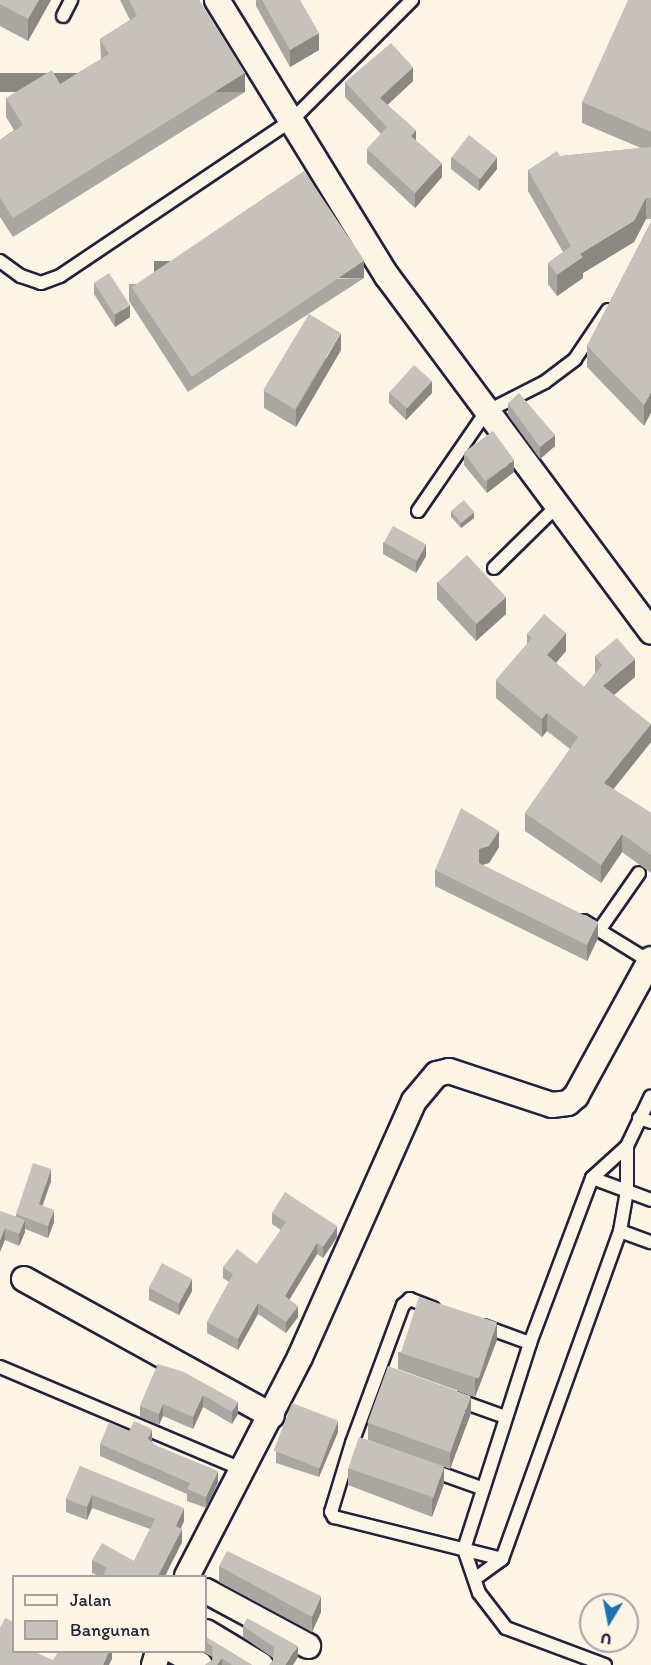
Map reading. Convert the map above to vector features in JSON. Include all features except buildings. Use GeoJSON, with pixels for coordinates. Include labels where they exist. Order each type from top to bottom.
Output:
{"type":"FeatureCollection","features":[{"type":"Feature","properties":{"kind":"street"},"geometry":{"type":"LineString","coordinates":[[217,0],[387,276],[486,412],[650,629]]}},
{"type":"Feature","properties":{"kind":"street"},"geometry":{"type":"LineString","coordinates":[[188,1575],[241,1469],[272,1416],[420,1093],[437,1074],[449,1071],[552,1105],[568,1103],[576,1096],[650,960]]}},
{"type":"Feature","properties":{"kind":"street"},"geometry":{"type":"LineString","coordinates":[[24,1280],[272,1416]]}},
{"type":"Feature","properties":{"kind":"street"},"geometry":{"type":"LineString","coordinates":[[207,1592],[308,1646]]}},
{"type":"Feature","properties":{"kind":"street"},"geometry":{"type":"LineString","coordinates":[[207,1633],[261,1665]]}},
{"type":"Feature","properties":{"kind":"street"},"geometry":{"type":"LineString","coordinates":[[178,1653],[200,1665]]}},
{"type":"Feature","properties":{"kind":"lane"},"geometry":{"type":"LineString","coordinates":[[63,16],[71,0]]}},
{"type":"Feature","properties":{"kind":"lane"},"geometry":{"type":"LineString","coordinates":[[0,261],[21,276],[41,283],[60,276],[292,120],[412,0]]}},
{"type":"Feature","properties":{"kind":"lane"},"geometry":{"type":"LineString","coordinates":[[418,511],[486,412],[545,382],[575,359],[616,297]]}},
{"type":"Feature","properties":{"kind":"lane"},"geometry":{"type":"LineString","coordinates":[[494,568],[557,506]]}},
{"type":"Feature","properties":{"kind":"lane"},"geometry":{"type":"LineString","coordinates":[[600,928],[639,873]]}},
{"type":"Feature","properties":{"kind":"lane"},"geometry":{"type":"LineString","coordinates":[[569,912],[600,928],[650,960]]}},
{"type":"Feature","properties":{"kind":"lane"},"geometry":{"type":"LineString","coordinates":[[605,1665],[506,1628],[479,1593],[476,1578],[464,1549],[481,1488],[530,1343],[592,1178],[627,1146],[645,1120],[651,1096]]}},
{"type":"Feature","properties":{"kind":"lane"},"geometry":{"type":"LineString","coordinates":[[476,1578],[502,1559],[620,1231],[627,1191],[627,1146]]}},
{"type":"Feature","properties":{"kind":"lane"},"geometry":{"type":"LineString","coordinates":[[592,1178],[651,1200]]}},
{"type":"Feature","properties":{"kind":"lane"},"geometry":{"type":"LineString","coordinates":[[620,1231],[651,1242]]}},
{"type":"Feature","properties":{"kind":"lane"},"geometry":{"type":"LineString","coordinates":[[442,1311],[406,1301],[385,1372],[331,1507],[334,1517],[502,1559]]}},
{"type":"Feature","properties":{"kind":"lane"},"geometry":{"type":"LineString","coordinates":[[475,1323],[530,1343]]}},
{"type":"Feature","properties":{"kind":"lane"},"geometry":{"type":"LineString","coordinates":[[0,1367],[241,1469]]}},
{"type":"Feature","properties":{"kind":"lane"},"geometry":{"type":"LineString","coordinates":[[442,1394],[505,1417]]}},
{"type":"Feature","properties":{"kind":"lane"},"geometry":{"type":"LineString","coordinates":[[416,1465],[481,1488]]}}]}
